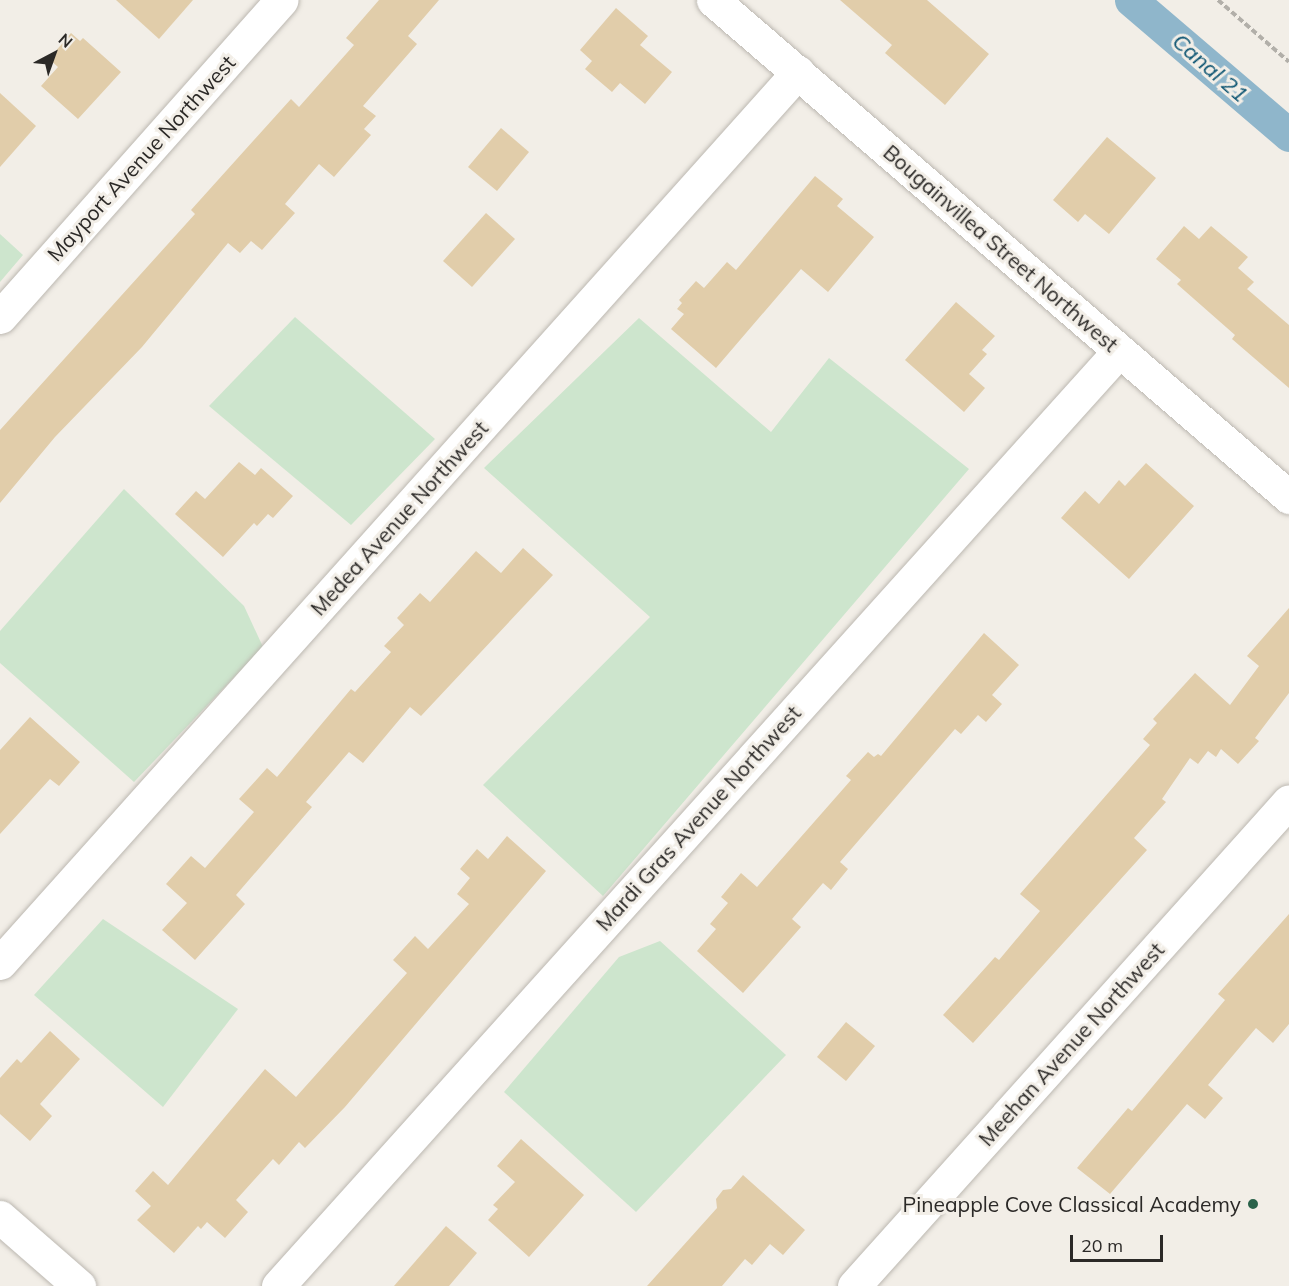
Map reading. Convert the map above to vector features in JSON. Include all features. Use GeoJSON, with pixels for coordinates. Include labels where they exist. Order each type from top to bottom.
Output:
{"type":"FeatureCollection","features":[{"type":"Feature","properties":{"kind":"street","name":"Mayport Avenue Northwest"},"geometry":{"type":"LineString","coordinates":[[0,317],[281,0]]}},
{"type":"Feature","properties":{"kind":"street","name":"Bougainvillea Street Northwest"},"geometry":{"type":"LineString","coordinates":[[713,0],[1289,497]]}},
{"type":"Feature","properties":{"kind":"street","name":"Medea Avenue Northwest"},"geometry":{"type":"LineString","coordinates":[[0,963],[798,72]]}},
{"type":"Feature","properties":{"kind":"street","name":"Mardi Gras Avenue Northwest"},"geometry":{"type":"LineString","coordinates":[[278,1286],[1119,351]]}},
{"type":"Feature","properties":{"kind":"street","name":"Meehan Avenue Northwest"},"geometry":{"type":"LineString","coordinates":[[854,1286],[1289,801]]}},
{"type":"Feature","properties":{"kind":"street"},"geometry":{"type":"LineString","coordinates":[[0,1217],[79,1286]]}},
{"type":"Feature","properties":{"kind":"path"},"geometry":{"type":"LineString","coordinates":[[1218,0],[1289,62]]}},
{"type":"Feature","properties":{"kind":"green space"},"geometry":{"type":"Polygon","coordinates":[[[0,234],[23,255],[0,282],[0,234]]]}},
{"type":"Feature","properties":{"kind":"green space"},"geometry":{"type":"Polygon","coordinates":[[[295,317],[435,439],[351,525],[209,406],[295,317]]]}},
{"type":"Feature","properties":{"kind":"green space"},"geometry":{"type":"Polygon","coordinates":[[[639,318],[771,432],[829,358],[969,469],[603,896],[483,785],[650,617],[484,468],[639,318]]]}},
{"type":"Feature","properties":{"kind":"green space"},"geometry":{"type":"Polygon","coordinates":[[[124,489],[244,606],[263,647],[134,782],[0,663],[0,631],[124,489]]]}},
{"type":"Feature","properties":{"kind":"green space"},"geometry":{"type":"Polygon","coordinates":[[[103,919],[238,1009],[163,1107],[34,995],[103,919]]]}},
{"type":"Feature","properties":{"kind":"green space"},"geometry":{"type":"Polygon","coordinates":[[[660,941],[786,1055],[636,1212],[504,1092],[619,957],[660,941]]]}},
{"type":"Feature","properties":{"kind":"building"},"geometry":{"type":"Polygon","coordinates":[[[116,0],[193,0],[159,39],[116,0]]]}},
{"type":"Feature","properties":{"kind":"building"},"geometry":{"type":"Polygon","coordinates":[[[379,0],[439,0],[408,36],[417,44],[363,106],[376,116],[364,129],[371,135],[334,177],[319,164],[285,204],[295,213],[262,250],[251,241],[240,253],[228,243],[142,347],[55,437],[0,503],[0,430],[195,214],[191,210],[291,99],[299,107],[354,45],[346,38],[379,0]]]}},
{"type":"Feature","properties":{"kind":"building"},"geometry":{"type":"Polygon","coordinates":[[[840,0],[927,0],[989,54],[945,105],[885,53],[892,45],[840,0]]]}},
{"type":"Feature","properties":{"kind":"building"},"geometry":{"type":"Polygon","coordinates":[[[616,8],[648,36],[640,45],[672,72],[645,104],[620,83],[612,92],[585,69],[592,61],[580,50],[616,8]]]}},
{"type":"Feature","properties":{"kind":"building"},"geometry":{"type":"Polygon","coordinates":[[[71,33],[80,41],[83,38],[121,72],[78,119],[41,86],[58,67],[49,59],[71,33]]]}},
{"type":"Feature","properties":{"kind":"building"},"geometry":{"type":"Polygon","coordinates":[[[0,93],[36,126],[0,167],[0,93]]]}},
{"type":"Feature","properties":{"kind":"building"},"geometry":{"type":"Polygon","coordinates":[[[501,128],[529,152],[497,191],[468,167],[501,128]]]}},
{"type":"Feature","properties":{"kind":"building"},"geometry":{"type":"Polygon","coordinates":[[[1107,137],[1156,178],[1109,234],[1085,214],[1078,222],[1053,200],[1107,137]]]}},
{"type":"Feature","properties":{"kind":"building"},"geometry":{"type":"Polygon","coordinates":[[[815,176],[843,199],[837,206],[874,237],[828,292],[801,269],[716,368],[671,329],[684,314],[677,309],[682,303],[679,300],[696,281],[704,288],[727,262],[736,270],[815,176]]]}},
{"type":"Feature","properties":{"kind":"building"},"geometry":{"type":"Polygon","coordinates":[[[486,213],[515,239],[472,287],[443,261],[486,213]]]}},
{"type":"Feature","properties":{"kind":"building"},"geometry":{"type":"Polygon","coordinates":[[[1184,226],[1199,239],[1211,226],[1248,257],[1238,268],[1254,282],[1247,289],[1289,325],[1289,388],[1232,339],[1235,335],[1177,284],[1181,280],[1156,259],[1184,226]]]}},
{"type":"Feature","properties":{"kind":"building"},"geometry":{"type":"Polygon","coordinates":[[[956,302],[995,336],[982,350],[987,354],[969,374],[985,388],[964,412],[905,360],[956,302]]]}},
{"type":"Feature","properties":{"kind":"building"},"geometry":{"type":"Polygon","coordinates":[[[239,462],[255,475],[261,468],[293,496],[273,518],[268,514],[257,526],[254,523],[223,557],[175,514],[196,491],[205,499],[239,462]]]}},
{"type":"Feature","properties":{"kind":"building"},"geometry":{"type":"Polygon","coordinates":[[[1146,463],[1194,506],[1129,579],[1061,518],[1085,491],[1099,504],[1119,480],[1125,486],[1146,463]]]}},
{"type":"Feature","properties":{"kind":"building"},"geometry":{"type":"Polygon","coordinates":[[[523,548],[553,575],[421,716],[410,707],[363,763],[349,752],[306,802],[312,807],[236,895],[245,904],[195,960],[162,930],[187,903],[166,884],[191,856],[205,868],[254,812],[239,799],[267,768],[277,777],[351,689],[355,692],[391,652],[384,646],[404,625],[397,618],[420,593],[430,602],[476,551],[501,573],[523,548]]]}},
{"type":"Feature","properties":{"kind":"building"},"geometry":{"type":"Polygon","coordinates":[[[1289,608],[1289,693],[1255,738],[1259,741],[1238,764],[1221,749],[1216,757],[1208,751],[1198,764],[1190,758],[1162,799],[1166,802],[1134,838],[1147,850],[973,1043],[943,1015],[995,957],[999,960],[1040,911],[1020,894],[1150,745],[1143,739],[1157,723],[1153,719],[1195,673],[1230,705],[1259,666],[1247,656],[1289,608]]]}},
{"type":"Feature","properties":{"kind":"building"},"geometry":{"type":"Polygon","coordinates":[[[984,633],[1019,665],[992,695],[1002,704],[986,722],[978,715],[961,734],[955,729],[840,862],[848,869],[831,890],[823,883],[792,919],[801,927],[743,993],[697,951],[716,929],[710,924],[728,903],[721,897],[741,873],[757,887],[851,780],[846,776],[868,752],[874,757],[878,754],[881,756],[984,633]]]}},
{"type":"Feature","properties":{"kind":"building"},"geometry":{"type":"Polygon","coordinates":[[[30,717],[80,762],[59,786],[50,779],[0,834],[0,750],[30,717]]]}},
{"type":"Feature","properties":{"kind":"building"},"geometry":{"type":"Polygon","coordinates":[[[507,836],[546,871],[345,1107],[305,1148],[299,1142],[279,1165],[273,1159],[236,1200],[248,1212],[225,1238],[207,1222],[201,1229],[198,1226],[174,1253],[137,1220],[151,1206],[135,1191],[153,1171],[168,1185],[265,1069],[296,1097],[407,973],[393,960],[415,936],[428,949],[469,904],[457,894],[470,878],[460,869],[477,849],[488,859],[507,836]]]}},
{"type":"Feature","properties":{"kind":"building"},"geometry":{"type":"Polygon","coordinates":[[[1289,914],[1289,1024],[1273,1043],[1256,1028],[1208,1085],[1223,1098],[1205,1119],[1187,1104],[1110,1194],[1077,1168],[1128,1108],[1132,1111],[1225,1000],[1218,994],[1289,914]]]}},
{"type":"Feature","properties":{"kind":"building"},"geometry":{"type":"Polygon","coordinates":[[[846,1022],[875,1046],[846,1081],[817,1057],[846,1022]]]}},
{"type":"Feature","properties":{"kind":"building"},"geometry":{"type":"Polygon","coordinates":[[[50,1031],[80,1059],[40,1104],[52,1116],[30,1141],[0,1114],[0,1078],[17,1059],[21,1063],[50,1031]]]}},
{"type":"Feature","properties":{"kind":"building"},"geometry":{"type":"Polygon","coordinates":[[[521,1139],[584,1195],[529,1257],[488,1220],[498,1209],[493,1205],[515,1182],[497,1166],[521,1139]]]}},
{"type":"Feature","properties":{"kind":"building"},"geometry":{"type":"Polygon","coordinates":[[[743,1175],[805,1230],[783,1255],[770,1244],[752,1265],[745,1259],[722,1286],[647,1286],[717,1208],[716,1199],[723,1190],[731,1189],[743,1175]]]}},
{"type":"Feature","properties":{"kind":"building"},"geometry":{"type":"Polygon","coordinates":[[[446,1226],[477,1253],[449,1286],[394,1286],[446,1226]]]}},
{"type":"Feature","properties":{"kind":"waterway","name":"Canal 21"},"geometry":{"type":"LineString","coordinates":[[1131,0],[1289,135]]}},
{"type":"Feature","properties":{"kind":"place","name":"Pineapple Cove Classical Academy"},"geometry":{"type":"Point","coordinates":[1253,1204]}}]}
